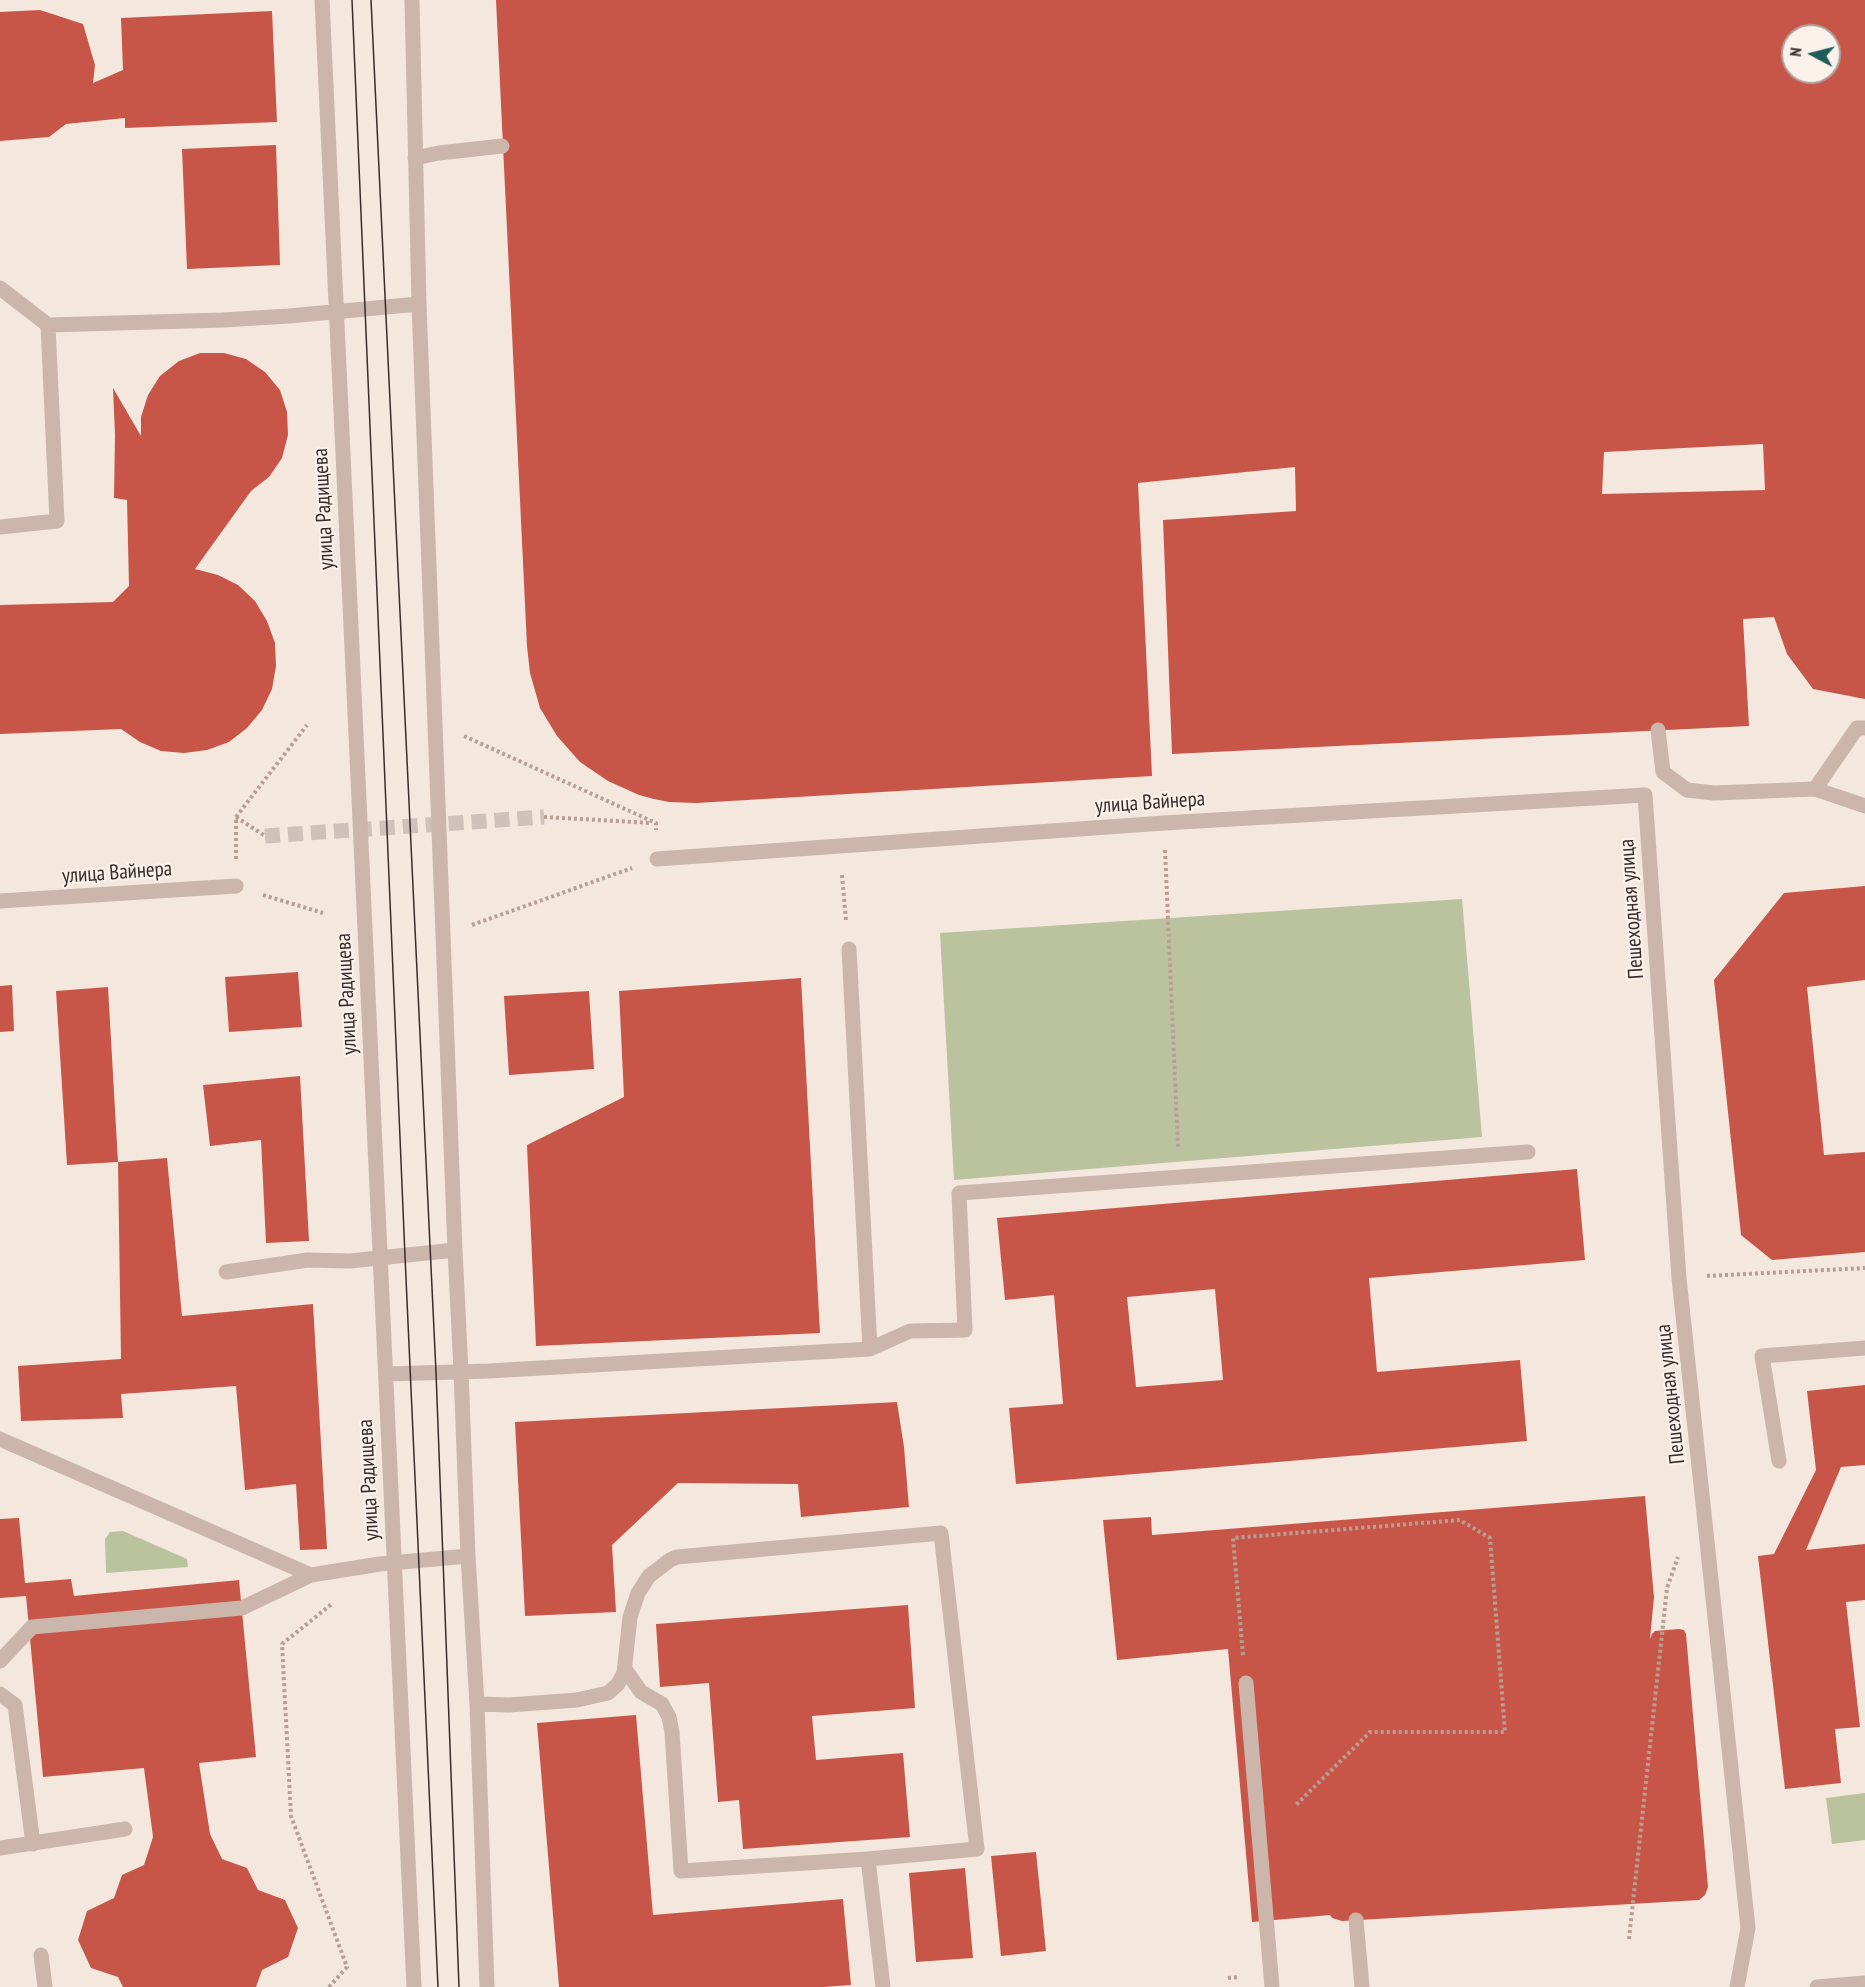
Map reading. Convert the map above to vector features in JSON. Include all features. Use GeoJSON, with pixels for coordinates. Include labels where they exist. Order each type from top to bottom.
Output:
{"type":"FeatureCollection","features":[{"type":"Feature","properties":{"kind":"street","name":"улица Радищева"},"geometry":{"type":"LineString","coordinates":[[322,0],[414,1987]]}},
{"type":"Feature","properties":{"kind":"street"},"geometry":{"type":"LineString","coordinates":[[412,0],[419,304],[455,1250],[488,1987]]}},
{"type":"Feature","properties":{"kind":"street"},"geometry":{"type":"LineString","coordinates":[[415,158],[502,146]]}},
{"type":"Feature","properties":{"kind":"street"},"geometry":{"type":"LineString","coordinates":[[0,288],[48,325],[223,320],[419,304]]}},
{"type":"Feature","properties":{"kind":"street"},"geometry":{"type":"LineString","coordinates":[[0,527],[57,521],[48,325]]}},
{"type":"Feature","properties":{"kind":"street"},"geometry":{"type":"LineString","coordinates":[[1815,789],[1857,728],[1865,728]]}},
{"type":"Feature","properties":{"kind":"street"},"geometry":{"type":"LineString","coordinates":[[1658,730],[1663,772],[1687,790],[1714,793],[1815,789],[1865,806]]}},
{"type":"Feature","properties":{"kind":"street","name":"улица Вайнера"},"geometry":{"type":"LineString","coordinates":[[657,859],[1164,823],[1645,795]]}},
{"type":"Feature","properties":{"kind":"street","name":"Пешеходная улица"},"geometry":{"type":"LineString","coordinates":[[1645,795],[1679,1278],[1748,1928],[1737,1987]]}},
{"type":"Feature","properties":{"kind":"street","name":"улица Вайнера"},"geometry":{"type":"LineString","coordinates":[[0,902],[236,886]]}},
{"type":"Feature","properties":{"kind":"street"},"geometry":{"type":"LineString","coordinates":[[849,948],[870,1349]]}},
{"type":"Feature","properties":{"kind":"street"},"geometry":{"type":"LineString","coordinates":[[386,1374],[870,1349],[909,1331],[965,1330],[959,1193],[1528,1152]]}},
{"type":"Feature","properties":{"kind":"street"},"geometry":{"type":"LineString","coordinates":[[226,1272],[308,1260],[350,1261],[455,1250]]}},
{"type":"Feature","properties":{"kind":"street"},"geometry":{"type":"LineString","coordinates":[[1779,1461],[1762,1356],[1865,1348]]}},
{"type":"Feature","properties":{"kind":"street"},"geometry":{"type":"LineString","coordinates":[[0,1439],[311,1575]]}},
{"type":"Feature","properties":{"kind":"street"},"geometry":{"type":"LineString","coordinates":[[477,1704],[509,1705],[594,1697],[608,1693],[618,1684],[625,1669],[629,1625],[638,1593],[649,1575],[677,1557],[941,1533],[976,1849],[868,1859],[681,1871],[672,1732],[669,1717],[662,1704],[641,1692],[625,1669]]}},
{"type":"Feature","properties":{"kind":"street"},"geometry":{"type":"LineString","coordinates":[[0,1661],[32,1627],[242,1608],[311,1575],[394,1563],[468,1556]]}},
{"type":"Feature","properties":{"kind":"street"},"geometry":{"type":"LineString","coordinates":[[1246,1683],[1272,1987]]}},
{"type":"Feature","properties":{"kind":"street"},"geometry":{"type":"LineString","coordinates":[[0,1694],[15,1705],[33,1844]]}},
{"type":"Feature","properties":{"kind":"street"},"geometry":{"type":"LineString","coordinates":[[0,1848],[125,1828]]}},
{"type":"Feature","properties":{"kind":"street"},"geometry":{"type":"LineString","coordinates":[[868,1859],[883,1987]]}},
{"type":"Feature","properties":{"kind":"street"},"geometry":{"type":"LineString","coordinates":[[1356,1920],[1362,1987]]}},
{"type":"Feature","properties":{"kind":"street"},"geometry":{"type":"LineString","coordinates":[[41,1955],[45,1987]]}},
{"type":"Feature","properties":{"kind":"street"},"geometry":{"type":"LineString","coordinates":[[1817,1987],[1865,1983]]}},
{"type":"Feature","properties":{"kind":"path"},"geometry":{"type":"LineString","coordinates":[[307,725],[236,817],[236,886],[322,913]]}},
{"type":"Feature","properties":{"kind":"path"},"geometry":{"type":"LineString","coordinates":[[458,733],[656,823]]}},
{"type":"Feature","properties":{"kind":"path"},"geometry":{"type":"LineString","coordinates":[[236,817],[265,836]]}},
{"type":"Feature","properties":{"kind":"path"},"geometry":{"type":"LineString","coordinates":[[544,817],[656,823]]}},
{"type":"Feature","properties":{"kind":"path"},"geometry":{"type":"LineString","coordinates":[[466,928],[657,859],[656,823]]}},
{"type":"Feature","properties":{"kind":"path"},"geometry":{"type":"LineString","coordinates":[[1164,823],[1179,1176]]}},
{"type":"Feature","properties":{"kind":"path"},"geometry":{"type":"LineString","coordinates":[[838,845],[849,948]]}},
{"type":"Feature","properties":{"kind":"path"},"geometry":{"type":"LineString","coordinates":[[1679,1278],[1865,1268]]}},
{"type":"Feature","properties":{"kind":"path"},"geometry":{"type":"LineString","coordinates":[[1246,1683],[1233,1538],[1460,1520],[1490,1538],[1505,1732],[1370,1732],[1296,1806]]}},
{"type":"Feature","properties":{"kind":"path"},"geometry":{"type":"LineString","coordinates":[[1629,1939],[1667,1588],[1679,1556]]}},
{"type":"Feature","properties":{"kind":"path"},"geometry":{"type":"LineString","coordinates":[[329,1987],[347,1967],[291,1816],[282,1644],[335,1600]]}},
{"type":"Feature","properties":{"kind":"path"},"geometry":{"type":"LineString","coordinates":[[1228,1978],[1240,1977]]}},
{"type":"Feature","properties":{"kind":"green space"},"geometry":{"type":"Polygon","coordinates":[[[1462,899],[1482,1137],[954,1180],[940,933],[1462,899]]]}},
{"type":"Feature","properties":{"kind":"green space"},"geometry":{"type":"Polygon","coordinates":[[[123,1531],[187,1559],[188,1567],[106,1573],[105,1539],[110,1532],[123,1531]]]}},
{"type":"Feature","properties":{"kind":"green space"},"geometry":{"type":"Polygon","coordinates":[[[1865,1793],[1865,1840],[1832,1844],[1826,1798],[1865,1793]]]}},
{"type":"Feature","properties":{"kind":"building"},"geometry":{"type":"Polygon","coordinates":[[[496,0],[1865,0],[1865,699],[1813,689],[1787,654],[1774,617],[1743,619],[1749,726],[1172,754],[1163,520],[1296,511],[1295,467],[1138,483],[1152,776],[696,803],[669,802],[639,795],[608,781],[580,762],[557,736],[540,708],[530,673],[496,0]],[[1763,444],[1604,452],[1602,494],[1765,490],[1763,444]]]}},
{"type":"Feature","properties":{"kind":"building"},"geometry":{"type":"Polygon","coordinates":[[[40,10],[83,24],[95,65],[93,83],[123,70],[121,18],[272,11],[277,122],[125,128],[125,118],[66,124],[49,137],[0,141],[0,12],[40,10]]]}},
{"type":"Feature","properties":{"kind":"building"},"geometry":{"type":"Polygon","coordinates":[[[276,145],[280,265],[187,269],[182,149],[276,145]]]}},
{"type":"Feature","properties":{"kind":"building"},"geometry":{"type":"Polygon","coordinates":[[[200,353],[224,353],[246,359],[265,372],[280,390],[287,412],[288,435],[282,458],[269,477],[251,491],[195,569],[218,575],[238,585],[255,601],[267,621],[275,643],[276,666],[272,689],[262,710],[247,728],[229,742],[207,750],[184,753],[161,751],[140,742],[121,729],[0,734],[0,605],[113,602],[129,586],[127,500],[114,498],[113,388],[141,436],[141,417],[148,395],[160,376],[179,361],[200,353]]]}},
{"type":"Feature","properties":{"kind":"building"},"geometry":{"type":"Polygon","coordinates":[[[1865,886],[1865,980],[1807,987],[1824,1155],[1865,1152],[1865,1252],[1772,1260],[1741,1235],[1714,980],[1784,893],[1865,886]]]}},
{"type":"Feature","properties":{"kind":"building"},"geometry":{"type":"Polygon","coordinates":[[[298,972],[302,1027],[229,1032],[225,977],[298,972]]]}},
{"type":"Feature","properties":{"kind":"building"},"geometry":{"type":"Polygon","coordinates":[[[801,978],[820,1333],[536,1346],[527,1145],[624,1097],[619,991],[801,978]]]}},
{"type":"Feature","properties":{"kind":"building"},"geometry":{"type":"Polygon","coordinates":[[[12,985],[14,1031],[0,1032],[0,986],[12,985]]]}},
{"type":"Feature","properties":{"kind":"building"},"geometry":{"type":"Polygon","coordinates":[[[108,987],[118,1162],[67,1165],[56,991],[108,987]]]}},
{"type":"Feature","properties":{"kind":"building"},"geometry":{"type":"Polygon","coordinates":[[[589,991],[594,1069],[509,1075],[504,996],[589,991]]]}},
{"type":"Feature","properties":{"kind":"building"},"geometry":{"type":"Polygon","coordinates":[[[300,1076],[309,1241],[266,1243],[261,1140],[210,1146],[203,1085],[300,1076]]]}},
{"type":"Feature","properties":{"kind":"building"},"geometry":{"type":"Polygon","coordinates":[[[167,1158],[182,1316],[313,1304],[327,1549],[300,1550],[296,1484],[245,1490],[236,1386],[121,1394],[123,1418],[21,1421],[18,1366],[121,1359],[118,1162],[167,1158]]]}},
{"type":"Feature","properties":{"kind":"building"},"geometry":{"type":"Polygon","coordinates":[[[1577,1169],[1585,1260],[1369,1278],[1377,1372],[1520,1360],[1527,1441],[1016,1484],[1009,1408],[1063,1404],[1054,1295],[1005,1300],[997,1218],[1577,1169]],[[1215,1289],[1127,1297],[1136,1387],[1223,1380],[1215,1289]]]}},
{"type":"Feature","properties":{"kind":"building"},"geometry":{"type":"Polygon","coordinates":[[[1865,1385],[1865,1465],[1841,1467],[1806,1550],[1865,1544],[1865,1600],[1846,1602],[1860,1727],[1835,1729],[1841,1783],[1785,1789],[1758,1556],[1774,1554],[1816,1470],[1807,1391],[1865,1385]]]}},
{"type":"Feature","properties":{"kind":"building"},"geometry":{"type":"Polygon","coordinates":[[[897,1402],[904,1447],[909,1507],[801,1517],[798,1484],[678,1483],[612,1545],[616,1612],[525,1616],[515,1422],[897,1402]]]}},
{"type":"Feature","properties":{"kind":"building"},"geometry":{"type":"Polygon","coordinates":[[[1645,1496],[1654,1597],[1650,1639],[1655,1631],[1679,1629],[1684,1630],[1686,1634],[1708,1887],[1705,1895],[1699,1900],[1342,1921],[1330,1915],[1252,1922],[1228,1649],[1117,1660],[1103,1520],[1151,1517],[1152,1535],[1645,1496]]]}},
{"type":"Feature","properties":{"kind":"building"},"geometry":{"type":"Polygon","coordinates":[[[19,1518],[25,1583],[71,1579],[74,1596],[239,1580],[256,1757],[199,1763],[210,1834],[222,1859],[247,1868],[258,1890],[285,1900],[298,1928],[288,1957],[262,1970],[256,1987],[123,1987],[118,1977],[91,1968],[78,1940],[87,1911],[114,1898],[122,1875],[144,1865],[153,1837],[144,1768],[43,1777],[26,1596],[0,1598],[0,1519],[19,1518]]]}},
{"type":"Feature","properties":{"kind":"building"},"geometry":{"type":"Polygon","coordinates":[[[908,1605],[915,1708],[812,1716],[816,1760],[903,1753],[910,1837],[743,1849],[739,1800],[718,1802],[709,1683],[660,1687],[656,1624],[908,1605]]]}},
{"type":"Feature","properties":{"kind":"building"},"geometry":{"type":"Polygon","coordinates":[[[636,1715],[653,1915],[843,1899],[851,1985],[824,1987],[559,1987],[537,1723],[636,1715]]]}},
{"type":"Feature","properties":{"kind":"building"},"geometry":{"type":"Polygon","coordinates":[[[1036,1852],[1046,1951],[1001,1956],[991,1856],[1036,1852]]]}},
{"type":"Feature","properties":{"kind":"building"},"geometry":{"type":"Polygon","coordinates":[[[965,1868],[973,1958],[916,1962],[909,1873],[965,1868]]]}},
{"type":"Feature","properties":{"kind":"tunnel"},"geometry":{"type":"LineString","coordinates":[[265,836],[544,817]]}},
{"type":"Feature","properties":{"kind":"tram line"},"geometry":{"type":"LineString","coordinates":[[352,0],[438,1987]]}},
{"type":"Feature","properties":{"kind":"tram line"},"geometry":{"type":"LineString","coordinates":[[371,0],[436,1372],[459,1987]]}}]}
